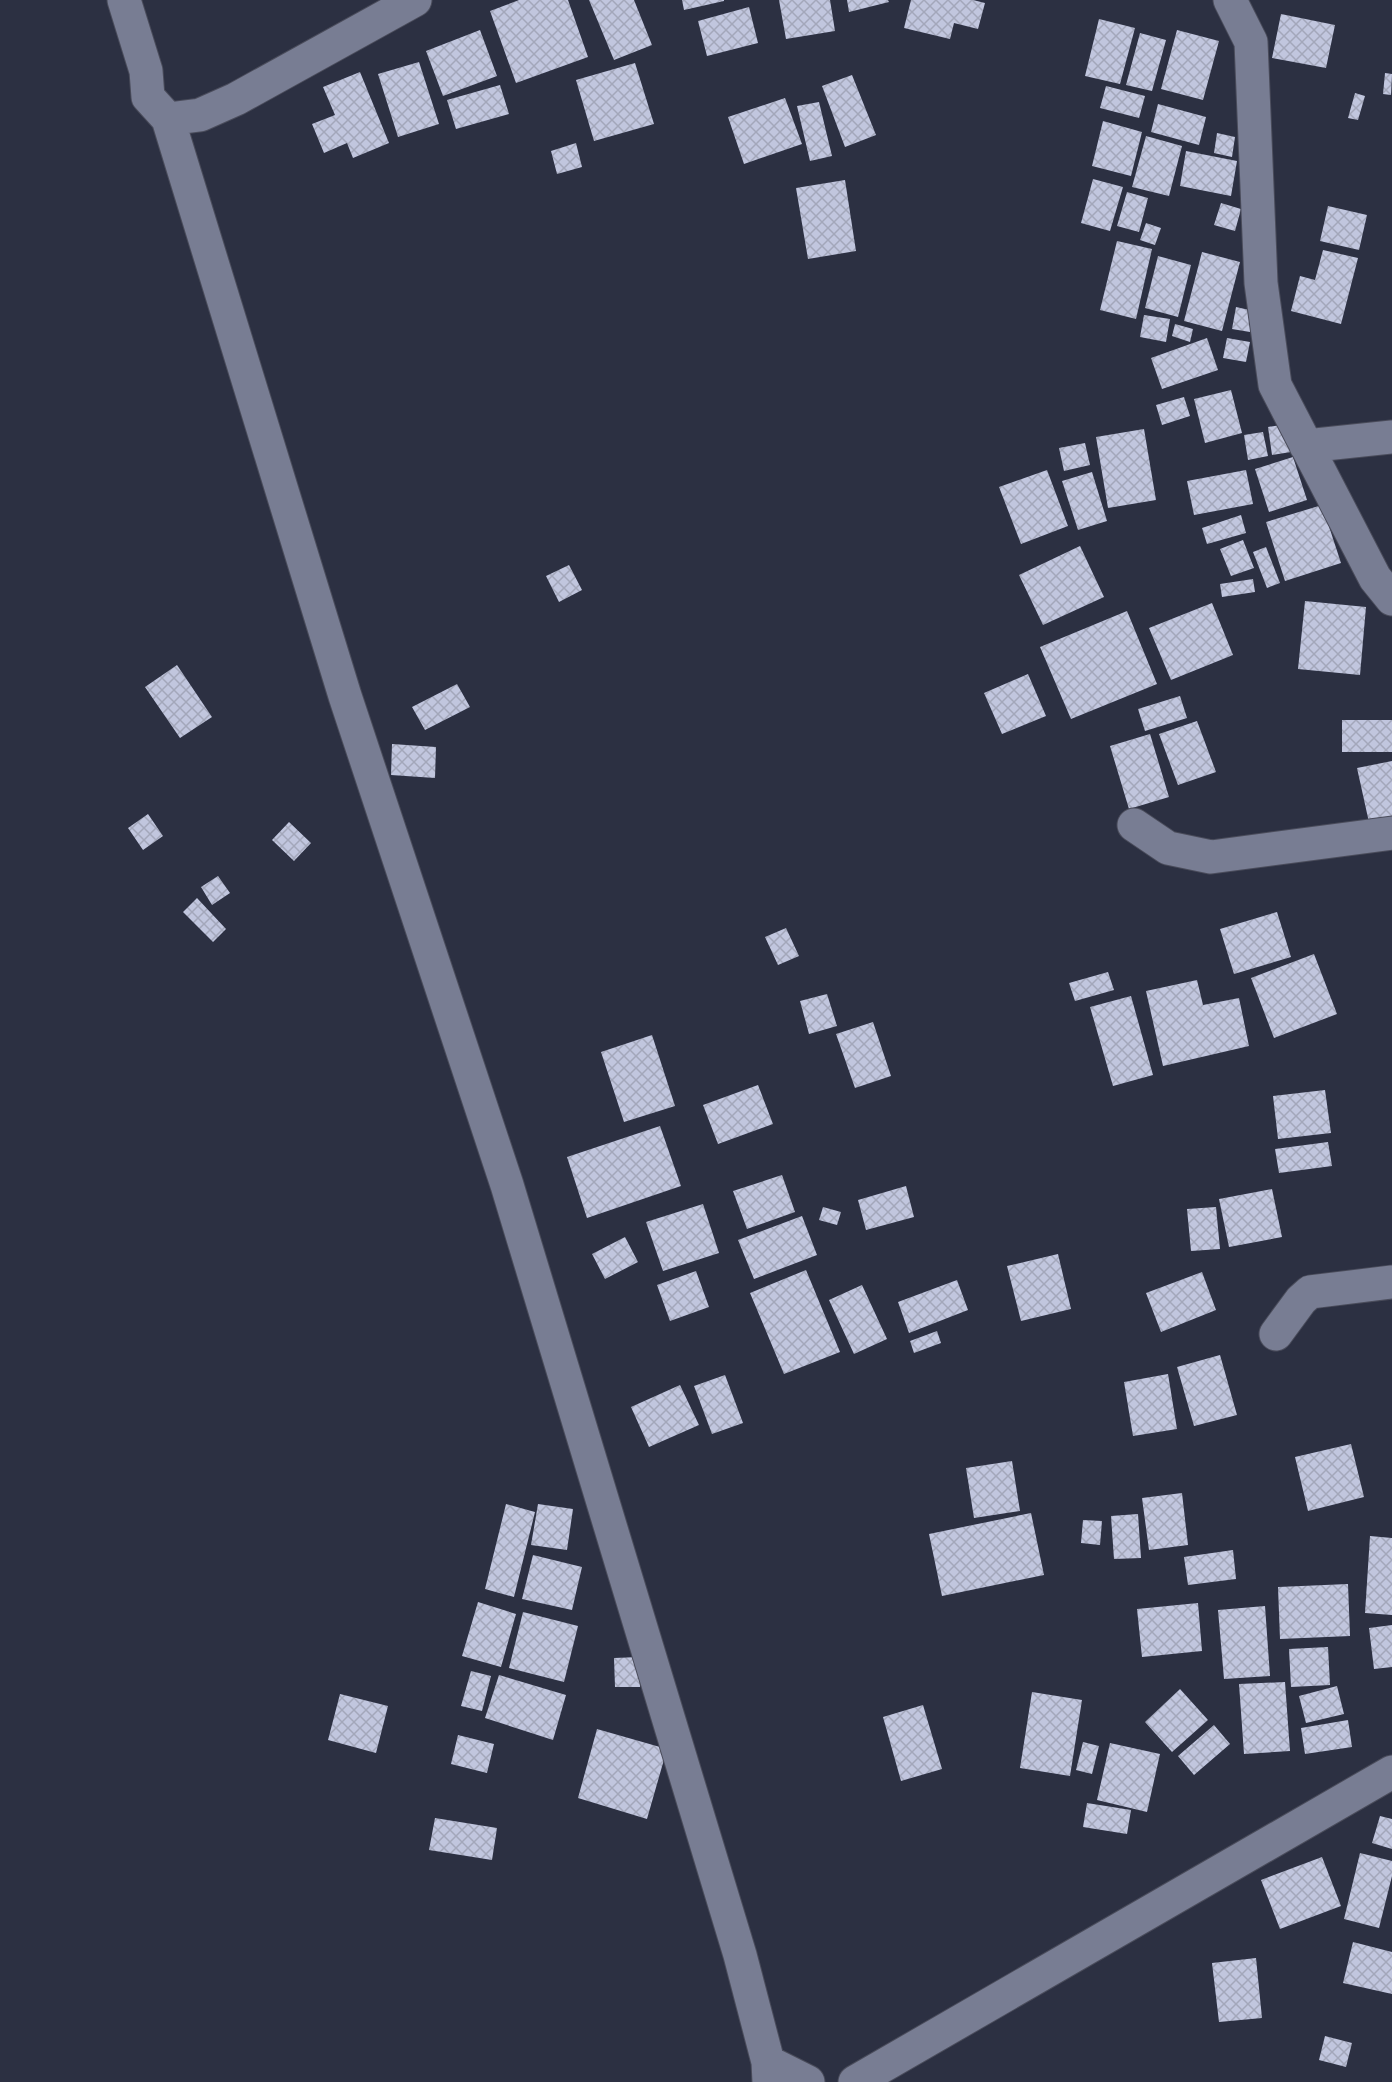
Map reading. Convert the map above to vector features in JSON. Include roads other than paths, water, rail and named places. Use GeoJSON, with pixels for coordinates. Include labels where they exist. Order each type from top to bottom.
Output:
{"type":"FeatureCollection","features":[{"type":"Feature","properties":{"kind":"street"},"geometry":{"type":"LineString","coordinates":[[124,0],[146,71],[148,97],[168,119],[345,696],[507,1185],[734,1933],[782,2074]]}},
{"type":"Feature","properties":{"kind":"street"},"geometry":{"type":"LineString","coordinates":[[168,119],[200,115],[236,99],[415,0]]}},
{"type":"Feature","properties":{"kind":"street"},"geometry":{"type":"LineString","coordinates":[[1230,0],[1251,42],[1261,283],[1275,385],[1375,578],[1392,599]]}},
{"type":"Feature","properties":{"kind":"street"},"geometry":{"type":"LineString","coordinates":[[1306,447],[1392,437]]}},
{"type":"Feature","properties":{"kind":"street"},"geometry":{"type":"LineString","coordinates":[[1134,825],[1168,848],[1211,857],[1392,833]]}},
{"type":"Feature","properties":{"kind":"street"},"geometry":{"type":"LineString","coordinates":[[1276,1334],[1301,1300],[1310,1292],[1392,1282]]}},
{"type":"Feature","properties":{"kind":"street"},"geometry":{"type":"LineString","coordinates":[[855,2082],[1392,1773]]}}]}
